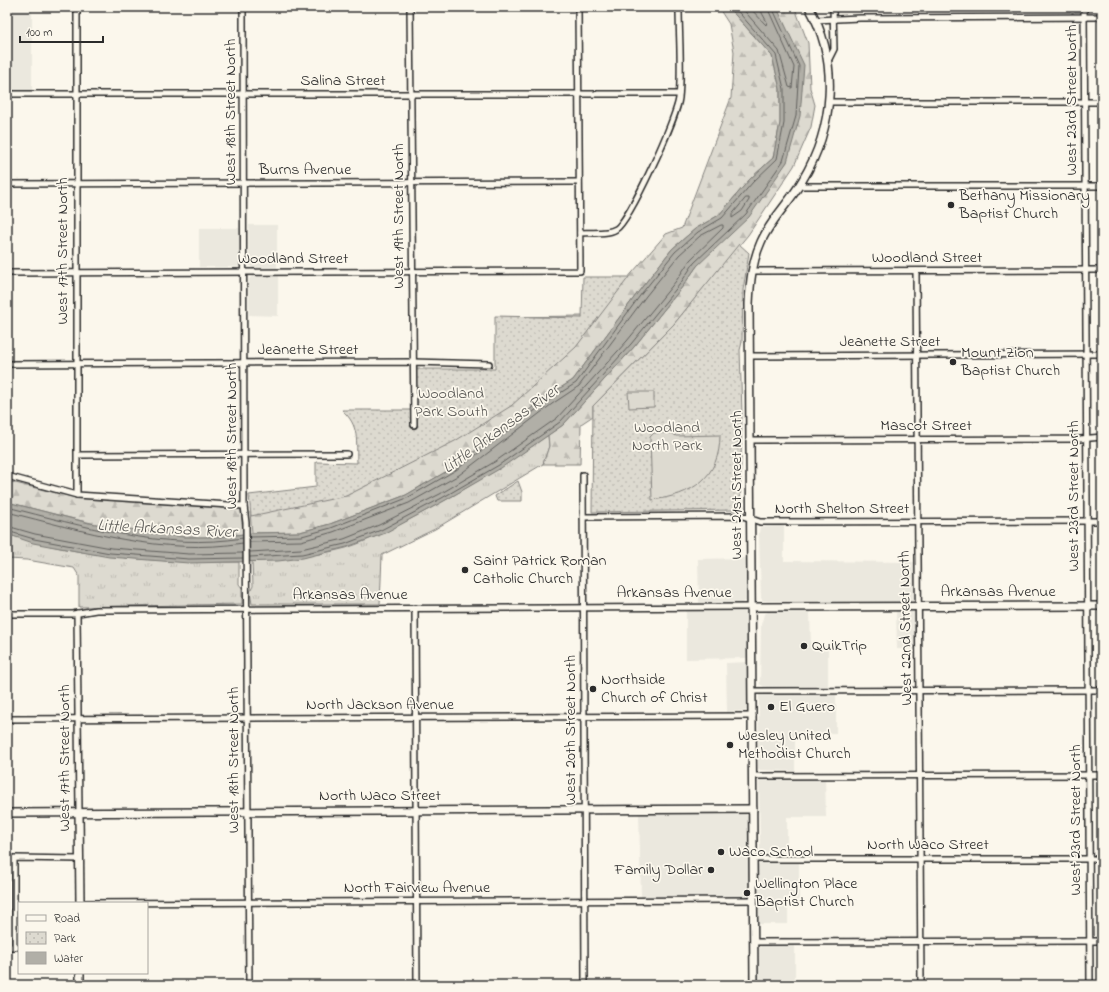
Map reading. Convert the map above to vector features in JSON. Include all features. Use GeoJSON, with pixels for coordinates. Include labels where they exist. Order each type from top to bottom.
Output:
{"type":"FeatureCollection","features":[{"type":"Feature","properties":{"kind":"street","name":"West 17th Street North"},"geometry":{"type":"LineString","coordinates":[[77,7],[77,495]]}},
{"type":"Feature","properties":{"kind":"street","name":"West 18th Street North"},"geometry":{"type":"LineString","coordinates":[[243,7],[245,363],[244,506],[246,523],[249,985]]}},
{"type":"Feature","properties":{"kind":"street","name":"West 19th Street North"},"geometry":{"type":"LineString","coordinates":[[410,7],[414,425]]}},
{"type":"Feature","properties":{"kind":"street"},"geometry":{"type":"LineString","coordinates":[[578,7],[580,233],[609,232],[620,225],[650,173],[678,105],[679,7]]}},
{"type":"Feature","properties":{"kind":"street","name":"West 21st Street North"},"geometry":{"type":"LineString","coordinates":[[754,985],[749,304],[752,271],[755,257],[762,240],[799,186],[816,155],[824,134],[829,102],[830,80],[828,61],[823,42],[809,7]]}},
{"type":"Feature","properties":{"kind":"street"},"geometry":{"type":"LineString","coordinates":[[828,61],[834,49],[833,7]]}},
{"type":"Feature","properties":{"kind":"street","name":"West 23rd Street North"},"geometry":{"type":"LineString","coordinates":[[1084,7],[1090,985]]}},
{"type":"Feature","properties":{"kind":"street"},"geometry":{"type":"LineString","coordinates":[[815,20],[1102,17]]}},
{"type":"Feature","properties":{"kind":"street","name":"Salina Street"},"geometry":{"type":"LineString","coordinates":[[7,94],[679,94]]}},
{"type":"Feature","properties":{"kind":"street"},"geometry":{"type":"LineString","coordinates":[[829,102],[1102,102]]}},
{"type":"Feature","properties":{"kind":"street","name":"Burns Avenue"},"geometry":{"type":"LineString","coordinates":[[7,184],[579,182]]}},
{"type":"Feature","properties":{"kind":"street"},"geometry":{"type":"LineString","coordinates":[[799,186],[1102,186]]}},
{"type":"Feature","properties":{"kind":"street","name":"Woodland Street"},"geometry":{"type":"LineString","coordinates":[[7,273],[580,271],[580,233]]}},
{"type":"Feature","properties":{"kind":"street","name":"Woodland Street"},"geometry":{"type":"LineString","coordinates":[[752,271],[1102,270]]}},
{"type":"Feature","properties":{"kind":"street","name":"West 22nd Street North"},"geometry":{"type":"LineString","coordinates":[[916,271],[922,941],[921,985]]}},
{"type":"Feature","properties":{"kind":"street","name":"Jeanette Street"},"geometry":{"type":"LineString","coordinates":[[750,356],[1102,354]]}},
{"type":"Feature","properties":{"kind":"street","name":"Jeanette Street"},"geometry":{"type":"LineString","coordinates":[[7,364],[413,362],[489,364]]}},
{"type":"Feature","properties":{"kind":"street","name":"Mascot Street"},"geometry":{"type":"LineString","coordinates":[[750,440],[1102,437]]}},
{"type":"Feature","properties":{"kind":"street"},"geometry":{"type":"LineString","coordinates":[[78,455],[347,454]]}},
{"type":"Feature","properties":{"kind":"street","name":"West 20th Street North"},"geometry":{"type":"LineString","coordinates":[[583,475],[585,985]]}},
{"type":"Feature","properties":{"kind":"street"},"geometry":{"type":"LineString","coordinates":[[7,476],[77,495],[244,506]]}},
{"type":"Feature","properties":{"kind":"street","name":"North Shelton Street"},"geometry":{"type":"LineString","coordinates":[[583,517],[744,516],[751,519],[769,522],[1102,521]]}},
{"type":"Feature","properties":{"kind":"street","name":"Arkansas Avenue"},"geometry":{"type":"LineString","coordinates":[[7,614],[77,613],[96,610],[1102,606]]}},
{"type":"Feature","properties":{"kind":"street"},"geometry":{"type":"LineString","coordinates":[[415,608],[417,985]]}},
{"type":"Feature","properties":{"kind":"street","name":"West 17th Street North"},"geometry":{"type":"LineString","coordinates":[[77,613],[80,902]]}},
{"type":"Feature","properties":{"kind":"street"},"geometry":{"type":"LineString","coordinates":[[752,691],[1102,690]]}},
{"type":"Feature","properties":{"kind":"street","name":"North Jackson Avenue"},"geometry":{"type":"LineString","coordinates":[[7,719],[752,716]]}},
{"type":"Feature","properties":{"kind":"street"},"geometry":{"type":"LineString","coordinates":[[753,776],[1102,775]]}},
{"type":"Feature","properties":{"kind":"street","name":"North Waco Street"},"geometry":{"type":"LineString","coordinates":[[7,813],[753,809]]}},
{"type":"Feature","properties":{"kind":"street"},"geometry":{"type":"LineString","coordinates":[[7,947],[17,947],[14,858],[79,859]]}},
{"type":"Feature","properties":{"kind":"street","name":"North Waco Street"},"geometry":{"type":"LineString","coordinates":[[754,859],[1102,859]]}},
{"type":"Feature","properties":{"kind":"street","name":"North Fairview Avenue"},"geometry":{"type":"LineString","coordinates":[[148,903],[754,900]]}},
{"type":"Feature","properties":{"kind":"street"},"geometry":{"type":"LineString","coordinates":[[754,942],[1102,940]]}},
{"type":"Feature","properties":{"kind":"street"},"geometry":{"type":"LineString","coordinates":[[80,974],[80,985]]}},
{"type":"Feature","properties":{"kind":"shaded area"},"geometry":{"type":"Polygon","coordinates":[[[7,9],[32,9],[32,90],[7,90],[7,9]]]}},
{"type":"Feature","properties":{"kind":"shaded area"},"geometry":{"type":"Polygon","coordinates":[[[249,225],[277,225],[277,268],[252,268],[249,265],[249,225]]]}},
{"type":"Feature","properties":{"kind":"shaded area"},"geometry":{"type":"Polygon","coordinates":[[[199,228],[241,228],[241,267],[199,267],[199,228]]]}},
{"type":"Feature","properties":{"kind":"shaded area"},"geometry":{"type":"Polygon","coordinates":[[[253,275],[278,275],[278,316],[249,315],[249,279],[253,275]]]}},
{"type":"Feature","properties":{"kind":"shaded area"},"geometry":{"type":"Polygon","coordinates":[[[784,525],[784,561],[915,562],[915,600],[913,602],[763,601],[761,598],[760,527],[784,525]]]}},
{"type":"Feature","properties":{"kind":"shaded area"},"geometry":{"type":"Polygon","coordinates":[[[747,558],[746,601],[741,603],[699,603],[698,559],[747,558]]]}},
{"type":"Feature","properties":{"kind":"shaded area"},"geometry":{"type":"Polygon","coordinates":[[[914,609],[917,614],[917,649],[897,649],[896,610],[914,609]]]}},
{"type":"Feature","properties":{"kind":"shaded area"},"geometry":{"type":"Polygon","coordinates":[[[743,610],[747,613],[747,658],[686,659],[686,611],[743,610]]]}},
{"type":"Feature","properties":{"kind":"shaded area"},"geometry":{"type":"Polygon","coordinates":[[[770,611],[810,611],[811,647],[828,647],[828,686],[764,687],[760,684],[761,625],[764,614],[770,611]]]}},
{"type":"Feature","properties":{"kind":"shaded area"},"geometry":{"type":"Polygon","coordinates":[[[748,662],[748,710],[727,712],[726,663],[748,662]]]}},
{"type":"Feature","properties":{"kind":"shaded area"},"geometry":{"type":"Polygon","coordinates":[[[836,693],[836,733],[795,733],[795,771],[760,770],[758,768],[759,695],[836,693]]]}},
{"type":"Feature","properties":{"kind":"shaded area"},"geometry":{"type":"Polygon","coordinates":[[[825,777],[826,817],[787,817],[787,854],[760,854],[759,778],[825,777]]]}},
{"type":"Feature","properties":{"kind":"shaded area"},"geometry":{"type":"Polygon","coordinates":[[[744,812],[749,818],[749,896],[641,897],[639,813],[744,812]]]}},
{"type":"Feature","properties":{"kind":"shaded area"},"geometry":{"type":"Polygon","coordinates":[[[799,861],[799,901],[788,901],[788,924],[759,924],[759,863],[799,861]]]}},
{"type":"Feature","properties":{"kind":"shaded area"},"geometry":{"type":"Polygon","coordinates":[[[762,944],[795,944],[795,985],[761,985],[759,983],[759,948],[762,944]]]}},
{"type":"Feature","properties":{"kind":"green space"},"geometry":{"type":"Polygon","coordinates":[[[718,7],[728,7],[772,56],[780,89],[780,123],[773,158],[750,179],[719,215],[695,229],[672,249],[573,380],[546,397],[454,467],[406,495],[330,524],[300,532],[252,533],[250,512],[278,509],[463,427],[484,425],[502,403],[497,317],[586,316],[606,303],[666,234],[682,228],[731,98],[734,52],[729,24],[718,7]]]}},
{"type":"Feature","properties":{"kind":"green space"},"geometry":{"type":"Polygon","coordinates":[[[774,7],[798,7],[796,11],[808,43],[810,88],[815,105],[811,127],[794,166],[748,235],[674,324],[593,406],[593,416],[581,424],[580,464],[543,464],[549,446],[548,435],[563,425],[634,347],[683,286],[697,266],[787,162],[778,10],[774,7]]]}},
{"type":"Feature","properties":{"kind":"green space","name":"Woodland North Park"},"geometry":{"type":"Polygon","coordinates":[[[739,244],[749,253],[743,290],[742,342],[740,350],[742,414],[740,510],[592,512],[593,406],[674,324],[739,244]]]}},
{"type":"Feature","properties":{"kind":"green space","name":"Woodland Park South"},"geometry":{"type":"Polygon","coordinates":[[[583,277],[629,277],[576,347],[511,406],[455,441],[346,496],[251,516],[249,495],[316,487],[316,462],[357,463],[356,434],[352,422],[342,410],[416,410],[416,369],[495,369],[495,316],[582,318],[583,277]]]}},
{"type":"Feature","properties":{"kind":"green space"},"geometry":{"type":"Polygon","coordinates":[[[628,392],[654,392],[654,407],[629,408],[628,392]]]}},
{"type":"Feature","properties":{"kind":"green space"},"geometry":{"type":"Polygon","coordinates":[[[654,433],[672,433],[676,436],[720,435],[719,450],[715,463],[709,473],[701,482],[691,489],[666,498],[652,500],[650,437],[654,433]]]}},
{"type":"Feature","properties":{"kind":"green space"},"geometry":{"type":"Polygon","coordinates":[[[548,435],[549,446],[543,464],[435,529],[382,555],[380,604],[252,604],[250,592],[253,586],[252,561],[288,559],[334,551],[365,541],[401,524],[451,497],[548,435]]]}},
{"type":"Feature","properties":{"kind":"green space"},"geometry":{"type":"Polygon","coordinates":[[[7,481],[77,498],[241,509],[243,534],[213,537],[183,537],[124,530],[94,524],[7,502],[7,481]]]}},
{"type":"Feature","properties":{"kind":"green space"},"geometry":{"type":"Polygon","coordinates":[[[518,481],[522,492],[522,501],[497,501],[495,496],[518,481]]]}},
{"type":"Feature","properties":{"kind":"green space"},"geometry":{"type":"Polygon","coordinates":[[[7,534],[64,549],[93,554],[151,560],[239,562],[239,584],[242,588],[242,604],[79,607],[79,576],[74,568],[27,560],[7,559],[7,534]]]}},
{"type":"Feature","properties":{"kind":"water"},"geometry":{"type":"Polygon","coordinates":[[[728,7],[774,7],[778,10],[804,65],[800,116],[787,162],[749,217],[697,266],[683,286],[634,347],[563,425],[501,468],[383,534],[347,547],[303,558],[278,561],[189,563],[109,557],[33,543],[7,534],[7,502],[89,523],[184,537],[220,537],[252,533],[300,532],[330,524],[406,495],[454,467],[546,397],[573,380],[672,249],[695,229],[719,215],[750,179],[773,158],[780,123],[780,89],[772,56],[728,7]]]}},
{"type":"Feature","properties":{"kind":"place","name":"Bethany Missionary Baptist Church"},"geometry":{"type":"Point","coordinates":[951,205]}},
{"type":"Feature","properties":{"kind":"place","name":"Mount Zion Baptist Church"},"geometry":{"type":"Point","coordinates":[953,362]}},
{"type":"Feature","properties":{"kind":"place","name":"Saint Patrick Roman Catholic Church"},"geometry":{"type":"Point","coordinates":[465,570]}},
{"type":"Feature","properties":{"kind":"place","name":"QuikTrip"},"geometry":{"type":"Point","coordinates":[804,646]}},
{"type":"Feature","properties":{"kind":"place","name":"Northside Church of Christ"},"geometry":{"type":"Point","coordinates":[593,689]}},
{"type":"Feature","properties":{"kind":"place","name":"El Guero"},"geometry":{"type":"Point","coordinates":[771,707]}},
{"type":"Feature","properties":{"kind":"place","name":"Wesley United Methodist Church"},"geometry":{"type":"Point","coordinates":[730,745]}},
{"type":"Feature","properties":{"kind":"place","name":"Waco School"},"geometry":{"type":"Point","coordinates":[721,852]}},
{"type":"Feature","properties":{"kind":"place","name":"Family Dollar"},"geometry":{"type":"Point","coordinates":[711,870]}},
{"type":"Feature","properties":{"kind":"place","name":"Wellington Place Baptist Church"},"geometry":{"type":"Point","coordinates":[747,893]}},
{"type":"Feature","properties":{"kind":"water label","name":"Little Arkansas River"},"geometry":{"type":"Point","coordinates":[501,429]}},
{"type":"Feature","properties":{"kind":"water label","name":"Little Arkansas River"},"geometry":{"type":"Point","coordinates":[167,529]}}]}
